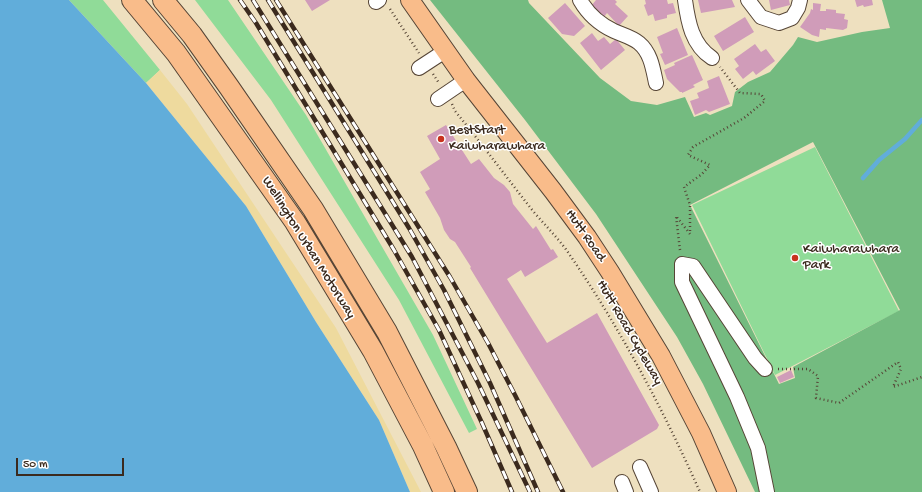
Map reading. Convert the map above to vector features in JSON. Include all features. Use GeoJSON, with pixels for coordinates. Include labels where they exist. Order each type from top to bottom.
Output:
{"type":"FeatureCollection","features":[{"type":"Feature","properties":{"kind":"highway","name":"Wellington Urban Motorway"},"geometry":{"type":"LineString","coordinates":[[132,0],[176,53],[295,222],[373,351],[423,446],[444,492]]}},
{"type":"Feature","properties":{"kind":"highway","name":"Wellington Urban Motorway"},"geometry":{"type":"LineString","coordinates":[[163,0],[192,35],[313,209],[387,332],[446,447],[467,492]]}},
{"type":"Feature","properties":{"kind":"main road","name":"Hutt Road"},"geometry":{"type":"LineString","coordinates":[[410,0],[466,80],[553,191],[587,237],[610,272],[661,356],[701,433],[727,492]]}},
{"type":"Feature","properties":{"kind":"street"},"geometry":{"type":"LineString","coordinates":[[580,0],[585,10],[606,27],[626,35],[640,44],[652,62],[656,83]]}},
{"type":"Feature","properties":{"kind":"street"},"geometry":{"type":"LineString","coordinates":[[684,0],[691,30],[696,41],[703,51],[712,58]]}},
{"type":"Feature","properties":{"kind":"street"},"geometry":{"type":"LineString","coordinates":[[748,0],[761,17],[779,22],[792,18],[798,8],[800,0]]}},
{"type":"Feature","properties":{"kind":"street"},"geometry":{"type":"LineString","coordinates":[[422,66],[445,51]]}},
{"type":"Feature","properties":{"kind":"street"},"geometry":{"type":"LineString","coordinates":[[442,96],[466,80]]}},
{"type":"Feature","properties":{"kind":"street"},"geometry":{"type":"LineString","coordinates":[[765,369],[755,358],[693,266],[682,264],[682,282],[737,397],[758,448],[767,492]]}},
{"type":"Feature","properties":{"kind":"street"},"geometry":{"type":"LineString","coordinates":[[640,467],[651,492]]}},
{"type":"Feature","properties":{"kind":"path","name":"Hutt Road Cycleway"},"geometry":{"type":"LineString","coordinates":[[381,3],[442,96],[455,110],[534,212],[552,231],[597,296],[653,394],[680,447],[700,492]]}},
{"type":"Feature","properties":{"kind":"path"},"geometry":{"type":"LineString","coordinates":[[682,264],[676,216],[690,234],[690,205],[684,187],[702,174],[710,165],[688,155],[693,147],[744,118],[765,101],[761,94],[740,93],[712,58]]}},
{"type":"Feature","properties":{"kind":"path"},"geometry":{"type":"LineString","coordinates":[[765,369],[808,369],[818,376],[816,398],[839,403],[898,362],[901,369],[893,387],[922,377]]}},
{"type":"Feature","properties":{"kind":"green space"},"geometry":{"type":"Polygon","coordinates":[[[69,0],[103,0],[160,70],[146,83],[69,0]]]}},
{"type":"Feature","properties":{"kind":"green space"},"geometry":{"type":"Polygon","coordinates":[[[195,0],[228,0],[306,115],[433,335],[477,429],[469,433],[399,300],[271,100],[195,0]]]}},
{"type":"Feature","properties":{"kind":"green space"},"geometry":{"type":"Polygon","coordinates":[[[430,0],[528,0],[529,3],[600,78],[631,101],[657,105],[685,97],[694,117],[706,113],[710,115],[732,106],[735,92],[748,82],[770,72],[798,37],[817,42],[862,32],[890,28],[882,0],[922,0],[922,492],[755,492],[703,384],[677,337],[596,214],[525,120],[430,0]],[[813,142],[690,205],[779,384],[795,378],[793,367],[900,310],[813,142]]]}},
{"type":"Feature","properties":{"kind":"green space","name":"Kaiwharawhara Park"},"geometry":{"type":"Polygon","coordinates":[[[815,147],[899,311],[775,375],[692,205],[815,147]]]}},
{"type":"Feature","properties":{"kind":"sand"},"geometry":{"type":"Polygon","coordinates":[[[160,70],[187,104],[336,328],[421,492],[410,492],[379,420],[316,322],[246,206],[146,83],[160,70]]]}},
{"type":"Feature","properties":{"kind":"water"},"geometry":{"type":"Polygon","coordinates":[[[0,0],[69,0],[146,83],[246,206],[316,322],[379,420],[410,492],[0,492],[0,0]]]}},
{"type":"Feature","properties":{"kind":"building"},"geometry":{"type":"Polygon","coordinates":[[[305,0],[330,0],[312,11],[305,0]]]}},
{"type":"Feature","properties":{"kind":"building"},"geometry":{"type":"Polygon","coordinates":[[[596,0],[615,0],[617,2],[615,4],[628,16],[619,26],[607,13],[604,17],[592,5],[596,0]]]}},
{"type":"Feature","properties":{"kind":"building"},"geometry":{"type":"Polygon","coordinates":[[[645,0],[667,0],[668,4],[673,3],[676,13],[667,15],[667,18],[655,21],[653,14],[648,16],[644,5],[646,4],[645,0]]]}},
{"type":"Feature","properties":{"kind":"building"},"geometry":{"type":"Polygon","coordinates":[[[698,0],[732,0],[735,7],[701,13],[698,0]]]}},
{"type":"Feature","properties":{"kind":"building"},"geometry":{"type":"Polygon","coordinates":[[[769,0],[789,0],[790,5],[771,10],[769,0]]]}},
{"type":"Feature","properties":{"kind":"building"},"geometry":{"type":"Polygon","coordinates":[[[855,0],[872,0],[873,5],[864,7],[863,5],[857,7],[855,0]]]}},
{"type":"Feature","properties":{"kind":"building"},"geometry":{"type":"Polygon","coordinates":[[[565,3],[585,26],[574,36],[562,34],[548,18],[565,3]]]}},
{"type":"Feature","properties":{"kind":"building"},"geometry":{"type":"Polygon","coordinates":[[[813,3],[821,4],[820,11],[826,11],[826,9],[836,10],[836,13],[845,14],[844,19],[848,20],[847,28],[843,30],[826,28],[826,30],[820,29],[819,37],[812,35],[800,27],[810,13],[811,9],[813,10],[813,3]]]}},
{"type":"Feature","properties":{"kind":"building"},"geometry":{"type":"Polygon","coordinates":[[[745,17],[754,32],[723,51],[714,36],[745,17]]]}},
{"type":"Feature","properties":{"kind":"building"},"geometry":{"type":"Polygon","coordinates":[[[677,28],[688,55],[665,65],[660,54],[663,53],[657,37],[677,28]]]}},
{"type":"Feature","properties":{"kind":"building"},"geometry":{"type":"Polygon","coordinates":[[[592,33],[598,41],[604,37],[610,44],[616,39],[625,50],[601,70],[580,43],[592,33]]]}},
{"type":"Feature","properties":{"kind":"building"},"geometry":{"type":"Polygon","coordinates":[[[755,44],[761,52],[766,49],[775,61],[756,75],[753,71],[743,79],[735,69],[739,66],[734,59],[755,44]]]}},
{"type":"Feature","properties":{"kind":"building"},"geometry":{"type":"Polygon","coordinates":[[[692,55],[703,80],[693,85],[695,87],[682,93],[667,79],[664,70],[675,65],[674,63],[692,55]]]}},
{"type":"Feature","properties":{"kind":"building"},"geometry":{"type":"Polygon","coordinates":[[[719,76],[730,104],[709,112],[706,110],[695,115],[690,101],[699,98],[697,93],[709,88],[707,81],[719,76]]]}},
{"type":"Feature","properties":{"kind":"building"},"geometry":{"type":"Polygon","coordinates":[[[446,125],[471,164],[479,159],[494,178],[504,185],[510,192],[513,204],[533,229],[536,226],[551,250],[553,249],[558,257],[525,277],[521,270],[507,279],[547,343],[597,313],[659,425],[657,429],[592,468],[470,268],[471,267],[455,242],[450,239],[444,230],[440,218],[425,192],[430,189],[420,172],[440,159],[427,136],[446,125]]]}},
{"type":"Feature","properties":{"kind":"building"},"geometry":{"type":"Polygon","coordinates":[[[791,370],[794,377],[780,383],[777,377],[791,370]]]}},
{"type":"Feature","properties":{"kind":"waterway"},"geometry":{"type":"LineString","coordinates":[[863,178],[879,160],[905,139],[922,120]]}},
{"type":"Feature","properties":{"kind":"railway"},"geometry":{"type":"LineString","coordinates":[[240,0],[256,23],[394,250],[439,330],[512,492]]}},
{"type":"Feature","properties":{"kind":"railway"},"geometry":{"type":"LineString","coordinates":[[253,0],[412,257],[478,383],[530,492]]}},
{"type":"Feature","properties":{"kind":"railway"},"geometry":{"type":"LineString","coordinates":[[268,0],[409,228],[444,290],[490,383],[538,492]]}},
{"type":"Feature","properties":{"kind":"railway"},"geometry":{"type":"LineString","coordinates":[[276,0],[450,277],[488,343],[563,492]]}},
{"type":"Feature","properties":{"kind":"place","name":"BestStart Kaiwharawhara"},"geometry":{"type":"Point","coordinates":[441,139]}},
{"type":"Feature","properties":{"kind":"place","name":"Kaiwharawhara Park"},"geometry":{"type":"Point","coordinates":[795,258]}}]}
